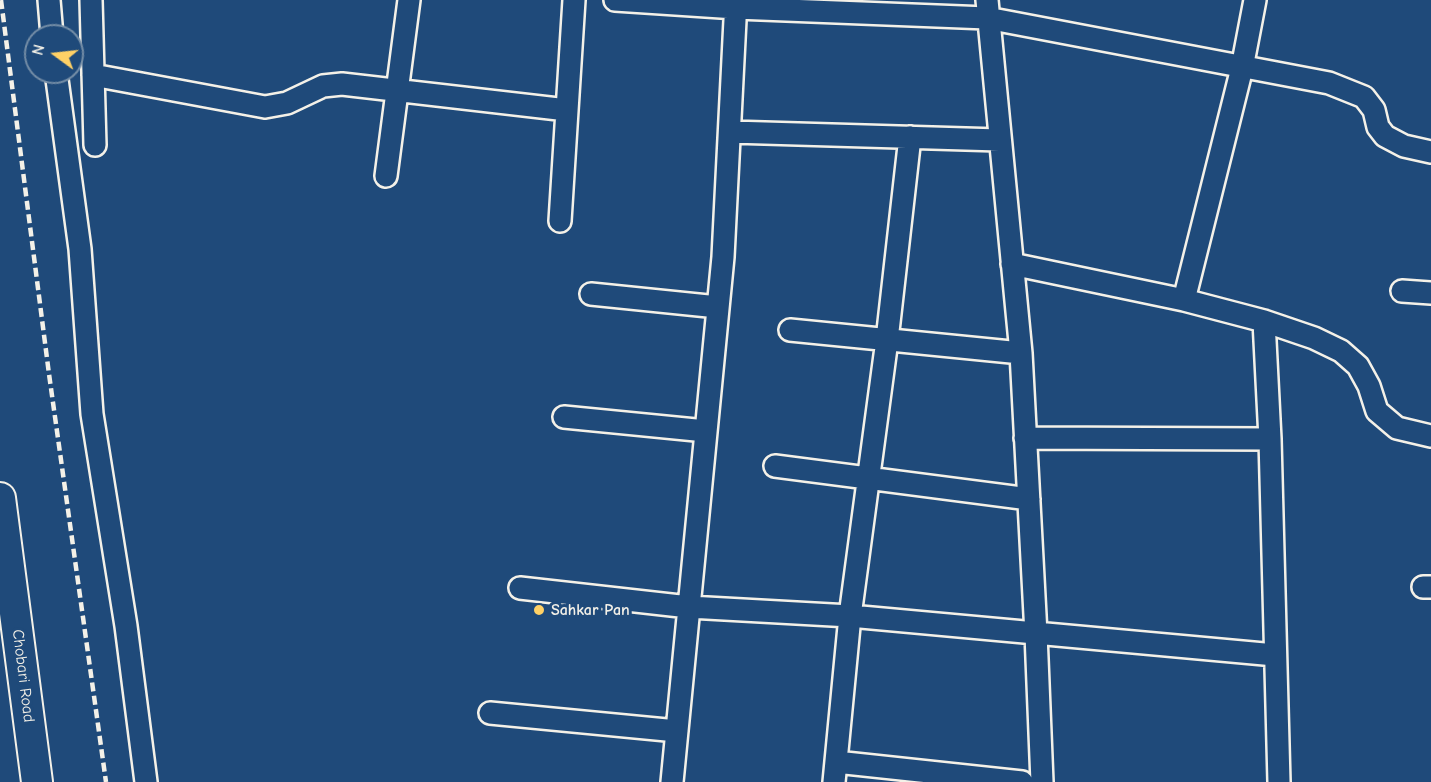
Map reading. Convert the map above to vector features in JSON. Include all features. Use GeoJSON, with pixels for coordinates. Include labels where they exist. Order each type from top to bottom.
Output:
{"type":"FeatureCollection","features":[{"type":"Feature","properties":{"kind":"street"},"geometry":{"type":"LineString","coordinates":[[49,0],[51,24]]}},
{"type":"Feature","properties":{"kind":"street"},"geometry":{"type":"LineString","coordinates":[[91,0],[95,144]]}},
{"type":"Feature","properties":{"kind":"street"},"geometry":{"type":"LineString","coordinates":[[386,176],[409,0]]}},
{"type":"Feature","properties":{"kind":"street"},"geometry":{"type":"LineString","coordinates":[[560,221],[574,0]]}},
{"type":"Feature","properties":{"kind":"street"},"geometry":{"type":"LineString","coordinates":[[615,0],[987,9],[1242,68],[1329,83],[1351,90],[1364,97],[1374,110],[1378,127],[1385,136],[1404,146],[1431,152]]}},
{"type":"Feature","properties":{"kind":"street"},"geometry":{"type":"LineString","coordinates":[[1184,300],[1242,68],[1255,0]]}},
{"type":"Feature","properties":{"kind":"street"},"geometry":{"type":"LineString","coordinates":[[672,782],[718,307],[731,132],[736,4]]}},
{"type":"Feature","properties":{"kind":"street"},"geometry":{"type":"LineString","coordinates":[[987,9],[1021,353],[1042,782]]}},
{"type":"Feature","properties":{"kind":"street"},"geometry":{"type":"LineString","coordinates":[[93,75],[265,107],[287,102],[305,93],[342,84],[567,110]]}},
{"type":"Feature","properties":{"kind":"street"},"geometry":{"type":"LineString","coordinates":[[58,84],[80,249],[92,414],[126,626],[146,782]]}},
{"type":"Feature","properties":{"kind":"street"},"geometry":{"type":"LineString","coordinates":[[731,132],[999,140]]}},
{"type":"Feature","properties":{"kind":"street"},"geometry":{"type":"LineString","coordinates":[[910,137],[887,339],[850,616],[835,772],[1022,782]]}},
{"type":"Feature","properties":{"kind":"street"},"geometry":{"type":"LineString","coordinates":[[1012,264],[1184,300],[1264,321],[1314,338],[1341,351],[1358,366],[1370,387],[1377,411],[1397,428],[1431,436]]}},
{"type":"Feature","properties":{"kind":"street"},"geometry":{"type":"LineString","coordinates":[[1402,291],[1431,293]]}},
{"type":"Feature","properties":{"kind":"street"},"geometry":{"type":"LineString","coordinates":[[591,294],[718,307]]}},
{"type":"Feature","properties":{"kind":"street"},"geometry":{"type":"LineString","coordinates":[[1264,321],[1270,439],[1279,782]]}},
{"type":"Feature","properties":{"kind":"street"},"geometry":{"type":"LineString","coordinates":[[790,330],[1021,353]]}},
{"type":"Feature","properties":{"kind":"street"},"geometry":{"type":"LineString","coordinates":[[564,417],[706,431]]}},
{"type":"Feature","properties":{"kind":"street"},"geometry":{"type":"LineString","coordinates":[[1025,438],[1270,439]]}},
{"type":"Feature","properties":{"kind":"street"},"geometry":{"type":"LineString","coordinates":[[775,466],[1029,500]]}},
{"type":"Feature","properties":{"kind":"street","name":"Chobari Road"},"geometry":{"type":"LineString","coordinates":[[0,498],[37,782]]}},
{"type":"Feature","properties":{"kind":"street"},"geometry":{"type":"LineString","coordinates":[[520,588],[689,607],[850,616],[1275,655]]}},
{"type":"Feature","properties":{"kind":"street"},"geometry":{"type":"LineString","coordinates":[[490,713],[677,732]]}},
{"type":"Feature","properties":{"kind":"railway"},"geometry":{"type":"LineString","coordinates":[[1,0],[49,374],[106,782]]}},
{"type":"Feature","properties":{"kind":"place","name":"Sahkar Pan"},"geometry":{"type":"Point","coordinates":[539,610]}}]}
